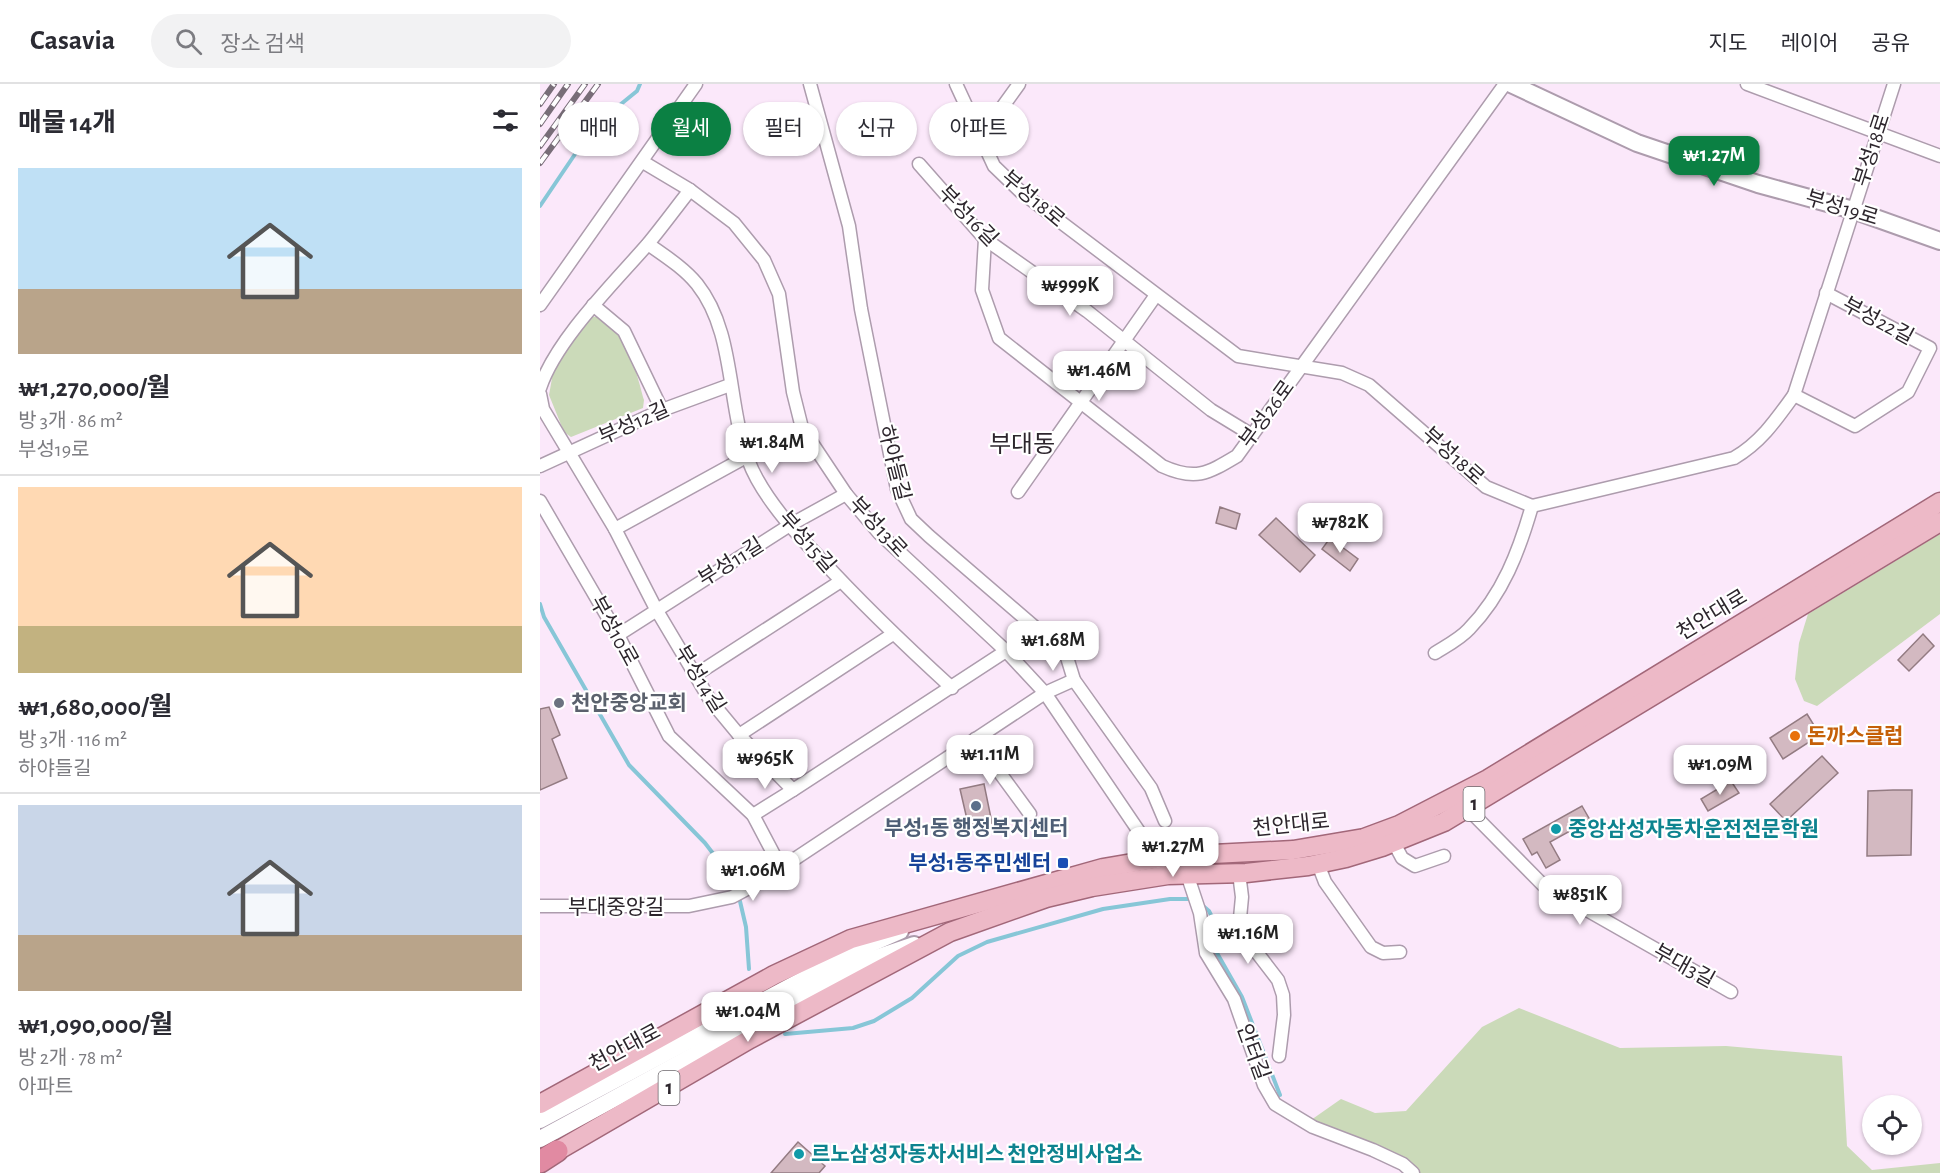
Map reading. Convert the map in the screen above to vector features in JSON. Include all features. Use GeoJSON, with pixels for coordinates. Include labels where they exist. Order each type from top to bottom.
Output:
{"type":"FeatureCollection","features":[{"type":"Feature","properties":{"kind":"main road","name":"부성19로"},"geometry":{"type":"LineString","coordinates":[[1511,84],[1637,143],[1758,184],[1853,210],[1940,241]]}},
{"type":"Feature","properties":{"kind":"main road","name":"천안대로"},"geometry":{"type":"LineString","coordinates":[[540,1120],[868,945],[931,917],[1089,871],[1157,857],[1293,850],[1364,838],[1399,825],[1488,779],[1940,502]]}},
{"type":"Feature","properties":{"kind":"main road","name":"천안대로"},"geometry":{"type":"LineString","coordinates":[[540,1138],[867,961],[1046,898],[1168,875],[1191,883],[1239,873],[1318,864],[1394,843],[1444,822],[1940,522]]}},
{"type":"Feature","properties":{"kind":"main road","name":"1"},"geometry":{"type":"LineString","coordinates":[[540,1104],[818,953],[881,929],[931,917]]}},
{"type":"Feature","properties":{"kind":"main road","name":"1"},"geometry":{"type":"LineString","coordinates":[[546,1158],[750,1039],[950,932]]}},
{"type":"Feature","properties":{"kind":"street"},"geometry":{"type":"LineString","coordinates":[[540,305],[696,84]]}},
{"type":"Feature","properties":{"kind":"street","name":"하야들길"},"geometry":{"type":"LineString","coordinates":[[810,84],[849,226],[861,309],[897,489],[903,505],[911,519],[929,536],[1027,624],[1059,646],[1066,654],[1074,680],[1151,789],[1166,821]]}},
{"type":"Feature","properties":{"kind":"street","name":"부성18로"},"geometry":{"type":"LineString","coordinates":[[956,84],[964,102]]}},
{"type":"Feature","properties":{"kind":"street"},"geometry":{"type":"LineString","coordinates":[[1006,102],[1019,84]]}},
{"type":"Feature","properties":{"kind":"street","name":"부성26로"},"geometry":{"type":"LineString","coordinates":[[985,239],[982,290],[999,338],[1162,466],[1183,476],[1204,474],[1237,456],[1505,84]]}},
{"type":"Feature","properties":{"kind":"street"},"geometry":{"type":"LineString","coordinates":[[1747,84],[1877,135],[1940,156]]}},
{"type":"Feature","properties":{"kind":"street","name":"부성18로"},"geometry":{"type":"LineString","coordinates":[[989,156],[994,166],[1022,192],[1238,356],[1342,373],[1370,385],[1486,487],[1532,506],[1734,458],[1751,448],[1770,429],[1794,395],[1894,84]]}},
{"type":"Feature","properties":{"kind":"street","name":"부성13로"},"geometry":{"type":"LineString","coordinates":[[643,162],[690,190],[734,223],[764,260],[779,294],[793,392],[802,428],[846,494],[879,533],[1006,651],[1045,693],[1168,875]]}},
{"type":"Feature","properties":{"kind":"street","name":"부성16길"},"geometry":{"type":"LineString","coordinates":[[920,164],[985,239],[1087,311],[1211,410],[1252,435]]}},
{"type":"Feature","properties":{"kind":"street"},"geometry":{"type":"LineString","coordinates":[[540,388],[545,372],[593,305],[648,244],[690,190]]}},
{"type":"Feature","properties":{"kind":"street","name":"부성15길"},"geometry":{"type":"LineString","coordinates":[[648,244],[675,263],[697,285],[721,337],[746,457],[758,481],[790,525],[841,582],[952,688]]}},
{"type":"Feature","properties":{"kind":"street","name":"부성22길"},"geometry":{"type":"LineString","coordinates":[[1794,395],[1855,426],[1908,392],[1930,348],[1826,293]]}},
{"type":"Feature","properties":{"kind":"street"},"geometry":{"type":"LineString","coordinates":[[1018,492],[1156,295]]}},
{"type":"Feature","properties":{"kind":"street"},"geometry":{"type":"LineString","coordinates":[[593,305],[624,331],[662,410]]}},
{"type":"Feature","properties":{"kind":"street","name":"부성12길"},"geometry":{"type":"LineString","coordinates":[[540,466],[662,410],[730,385]]}},
{"type":"Feature","properties":{"kind":"street","name":"부성14길"},"geometry":{"type":"LineString","coordinates":[[540,394],[543,409],[571,452],[615,529],[656,609],[697,674],[710,700],[739,735],[793,790]]}},
{"type":"Feature","properties":{"kind":"street"},"geometry":{"type":"LineString","coordinates":[[615,529],[746,457]]}},
{"type":"Feature","properties":{"kind":"street","name":"부성11길"},"geometry":{"type":"LineString","coordinates":[[618,635],[790,525],[846,494]]}},
{"type":"Feature","properties":{"kind":"street","name":"부성10로"},"geometry":{"type":"LineString","coordinates":[[540,501],[618,635],[669,736],[753,815],[781,868]]}},
{"type":"Feature","properties":{"kind":"street"},"geometry":{"type":"LineString","coordinates":[[1435,653],[1468,630],[1505,581],[1520,548],[1532,506]]}},
{"type":"Feature","properties":{"kind":"street"},"geometry":{"type":"LineString","coordinates":[[697,674],[841,582]]}},
{"type":"Feature","properties":{"kind":"street"},"geometry":{"type":"LineString","coordinates":[[739,735],[893,634]]}},
{"type":"Feature","properties":{"kind":"street"},"geometry":{"type":"LineString","coordinates":[[753,815],[1006,651]]}},
{"type":"Feature","properties":{"kind":"street","name":"부대중앙길"},"geometry":{"type":"LineString","coordinates":[[540,906],[689,906],[732,897],[760,882],[1045,693],[1074,680]]}},
{"type":"Feature","properties":{"kind":"street"},"geometry":{"type":"LineString","coordinates":[[975,739],[1030,814]]}},
{"type":"Feature","properties":{"kind":"street","name":"부대3길"},"geometry":{"type":"LineString","coordinates":[[1467,808],[1543,885],[1731,992]]}},
{"type":"Feature","properties":{"kind":"street"},"geometry":{"type":"LineString","coordinates":[[1394,843],[1402,858],[1414,866],[1444,856]]}},
{"type":"Feature","properties":{"kind":"street","name":"안터길"},"geometry":{"type":"LineString","coordinates":[[1181,856],[1200,913],[1206,952],[1234,999],[1264,1085],[1275,1104],[1313,1127],[1373,1150],[1403,1164],[1413,1173]]}},
{"type":"Feature","properties":{"kind":"street"},"geometry":{"type":"LineString","coordinates":[[1318,864],[1325,882],[1371,947],[1383,953],[1400,952]]}},
{"type":"Feature","properties":{"kind":"street"},"geometry":{"type":"LineString","coordinates":[[1239,873],[1242,897],[1240,918],[1245,937],[1278,980],[1283,995],[1284,1015],[1279,1056]]}},
{"type":"Feature","properties":{"kind":"green space"},"geometry":{"type":"Polygon","coordinates":[[[592,317],[603,319],[612,325],[620,336],[638,377],[644,400],[643,408],[571,437],[564,432],[549,395],[554,367],[592,317]]]}},
{"type":"Feature","properties":{"kind":"green space"},"geometry":{"type":"Polygon","coordinates":[[[1940,534],[1940,614],[1817,706],[1804,701],[1795,679],[1799,643],[1808,614],[1940,534]]]}},
{"type":"Feature","properties":{"kind":"green space"},"geometry":{"type":"Polygon","coordinates":[[[1519,1008],[1620,1048],[1726,1046],[1842,1056],[1847,1146],[1872,1170],[1940,1163],[1940,1173],[1406,1173],[1311,1120],[1341,1099],[1375,1113],[1406,1111],[1482,1027],[1519,1008]]]}},
{"type":"Feature","properties":{"kind":"building"},"geometry":{"type":"Polygon","coordinates":[[[1220,507],[1240,514],[1236,529],[1216,523],[1220,507]]]}},
{"type":"Feature","properties":{"kind":"building"},"geometry":{"type":"Polygon","coordinates":[[[1276,518],[1315,555],[1300,572],[1259,535],[1276,518]]]}},
{"type":"Feature","properties":{"kind":"building"},"geometry":{"type":"Polygon","coordinates":[[[1330,538],[1358,559],[1350,571],[1322,549],[1330,538]]]}},
{"type":"Feature","properties":{"kind":"building"},"geometry":{"type":"Polygon","coordinates":[[[1923,634],[1934,646],[1909,671],[1898,660],[1923,634]]]}},
{"type":"Feature","properties":{"kind":"building"},"geometry":{"type":"Polygon","coordinates":[[[549,707],[560,735],[552,739],[567,778],[540,790],[540,709],[549,707]]]}},
{"type":"Feature","properties":{"kind":"building","name":"돈까스클럽"},"geometry":{"type":"Polygon","coordinates":[[[1807,714],[1820,735],[1783,759],[1770,738],[1807,714]]]}},
{"type":"Feature","properties":{"kind":"building"},"geometry":{"type":"Polygon","coordinates":[[[1822,756],[1838,773],[1786,821],[1770,804],[1822,756]]]}},
{"type":"Feature","properties":{"kind":"building"},"geometry":{"type":"Polygon","coordinates":[[[1731,781],[1739,793],[1708,811],[1701,799],[1731,781]]]}},
{"type":"Feature","properties":{"kind":"building","name":"부성1동 행정복지센터"},"geometry":{"type":"Polygon","coordinates":[[[984,784],[992,823],[969,828],[960,789],[984,784]]]}},
{"type":"Feature","properties":{"kind":"building"},"geometry":{"type":"Polygon","coordinates":[[[1912,790],[1911,855],[1867,856],[1868,791],[1912,790]]]}},
{"type":"Feature","properties":{"kind":"building","name":"중앙삼성자동차운전전문학원"},"geometry":{"type":"Polygon","coordinates":[[[1582,806],[1590,820],[1550,842],[1560,860],[1546,868],[1537,852],[1532,855],[1523,839],[1582,806]]]}},
{"type":"Feature","properties":{"kind":"building","name":"르노삼성자동차서비스 천안정비사업소"},"geometry":{"type":"Polygon","coordinates":[[[798,1142],[825,1166],[819,1173],[771,1173],[798,1142]]]}},
{"type":"Feature","properties":{"kind":"waterway"},"geometry":{"type":"LineString","coordinates":[[540,206],[594,126],[637,91],[640,84]]}},
{"type":"Feature","properties":{"kind":"waterway"},"geometry":{"type":"LineString","coordinates":[[540,604],[544,617],[629,765],[705,843],[731,877],[739,897],[746,927],[749,969]]}},
{"type":"Feature","properties":{"kind":"waterway"},"geometry":{"type":"LineString","coordinates":[[785,1034],[853,1028],[874,1021],[912,998],[958,956],[987,942],[1103,909],[1170,899],[1194,899]]}},
{"type":"Feature","properties":{"kind":"waterway"},"geometry":{"type":"LineString","coordinates":[[1202,905],[1209,911],[1214,921],[1213,946],[1242,997],[1280,1095]]}},
{"type":"Feature","properties":{"kind":"railway"},"geometry":{"type":"LineString","coordinates":[[540,104],[554,84]]}},
{"type":"Feature","properties":{"kind":"railway"},"geometry":{"type":"LineString","coordinates":[[540,124],[568,84]]}},
{"type":"Feature","properties":{"kind":"railway"},"geometry":{"type":"LineString","coordinates":[[540,146],[585,84]]}},
{"type":"Feature","properties":{"kind":"railway"},"geometry":{"type":"LineString","coordinates":[[540,163],[598,84]]}},
{"type":"Feature","properties":{"kind":"place","name":"천안중앙교회"},"geometry":{"type":"Point","coordinates":[559,703]}},
{"type":"Feature","properties":{"kind":"place","name":"돈까스클럽"},"geometry":{"type":"Point","coordinates":[1795,736]}},
{"type":"Feature","properties":{"kind":"place","name":"부성1동 행정복지센터"},"geometry":{"type":"Point","coordinates":[976,806]}},
{"type":"Feature","properties":{"kind":"place","name":"중앙삼성자동차운전전문학원"},"geometry":{"type":"Point","coordinates":[1556,829]}},
{"type":"Feature","properties":{"kind":"place","name":"부성1동주민센터"},"geometry":{"type":"Point","coordinates":[1063,863]}},
{"type":"Feature","properties":{"kind":"place","name":"르노삼성자동차서비스 천안정비사업소"},"geometry":{"type":"Point","coordinates":[799,1154]}},
{"type":"Feature","properties":{"kind":"district","name":"부대동"},"geometry":{"type":"Point","coordinates":[1022,445]}}]}
